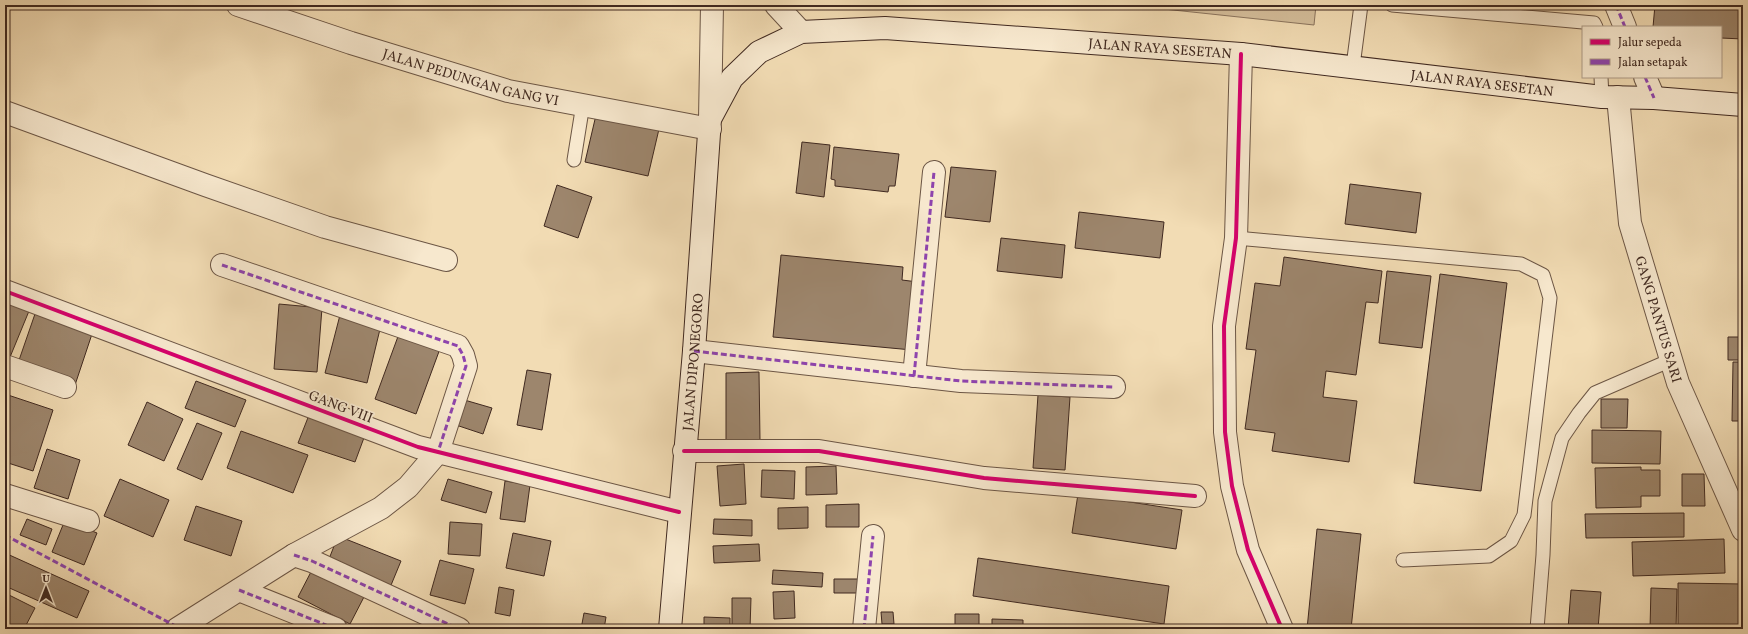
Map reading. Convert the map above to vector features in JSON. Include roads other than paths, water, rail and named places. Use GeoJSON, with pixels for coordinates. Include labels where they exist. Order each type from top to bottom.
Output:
{"type":"FeatureCollection","features":[{"type":"Feature","properties":{"kind":"street","name":"JALAN PEDUNGAN GANG VI"},"geometry":{"type":"LineString","coordinates":[[238,5],[351,43],[508,91],[710,124]]}},
{"type":"Feature","properties":{"kind":"street","name":"JALAN DIPONEGORO"},"geometry":{"type":"LineString","coordinates":[[670,629],[676,569],[684,452],[694,351],[710,124],[712,5]]}},
{"type":"Feature","properties":{"kind":"street"},"geometry":{"type":"LineString","coordinates":[[776,5],[801,32]]}},
{"type":"Feature","properties":{"kind":"street"},"geometry":{"type":"LineString","coordinates":[[1616,5],[1625,26]]}},
{"type":"Feature","properties":{"kind":"street","name":"JALAN RAYA SESETAN"},"geometry":{"type":"LineString","coordinates":[[710,124],[732,78],[759,52],[801,32],[885,28],[1241,54],[1607,90],[1654,98],[1743,105]]}},
{"type":"Feature","properties":{"kind":"street"},"geometry":{"type":"LineString","coordinates":[[1241,54],[1236,238],[1224,326],[1225,432],[1232,486],[1248,550],[1282,629]]}},
{"type":"Feature","properties":{"kind":"street"},"geometry":{"type":"LineString","coordinates":[[1645,78],[1654,98]]}},
{"type":"Feature","properties":{"kind":"street","name":"GANG PANTUS SARI"},"geometry":{"type":"LineString","coordinates":[[1607,90],[1630,223],[1678,383],[1743,530]]}},
{"type":"Feature","properties":{"kind":"street"},"geometry":{"type":"LineString","coordinates":[[5,112],[325,227],[446,260]]}},
{"type":"Feature","properties":{"kind":"street"},"geometry":{"type":"LineString","coordinates":[[914,376],[934,172]]}},
{"type":"Feature","properties":{"kind":"street"},"geometry":{"type":"LineString","coordinates":[[179,629],[294,556],[381,508],[408,487],[438,452],[466,366],[463,355],[458,346],[222,265]]}},
{"type":"Feature","properties":{"kind":"street","name":"GANG VIII"},"geometry":{"type":"LineString","coordinates":[[5,291],[418,447],[679,512]]}},
{"type":"Feature","properties":{"kind":"street"},"geometry":{"type":"LineString","coordinates":[[694,351],[961,382],[1114,387]]}},
{"type":"Feature","properties":{"kind":"street"},"geometry":{"type":"LineString","coordinates":[[5,366],[65,387]]}},
{"type":"Feature","properties":{"kind":"street"},"geometry":{"type":"LineString","coordinates":[[684,452],[819,451],[984,478],[1195,496]]}},
{"type":"Feature","properties":{"kind":"street"},"geometry":{"type":"LineString","coordinates":[[5,496],[88,521]]}},
{"type":"Feature","properties":{"kind":"street"},"geometry":{"type":"LineString","coordinates":[[864,629],[873,536]]}},
{"type":"Feature","properties":{"kind":"street"},"geometry":{"type":"LineString","coordinates":[[294,556],[312,561],[459,629]]}},
{"type":"Feature","properties":{"kind":"street"},"geometry":{"type":"LineString","coordinates":[[239,590],[336,629]]}},
{"type":"Feature","properties":{"kind":"lane"},"geometry":{"type":"LineString","coordinates":[[1353,66],[1361,5]]}},
{"type":"Feature","properties":{"kind":"lane"},"geometry":{"type":"LineString","coordinates":[[1392,5],[1594,23],[1596,26]]}},
{"type":"Feature","properties":{"kind":"lane"},"geometry":{"type":"LineString","coordinates":[[574,160],[583,104]]}},
{"type":"Feature","properties":{"kind":"lane"},"geometry":{"type":"LineString","coordinates":[[1236,238],[1521,264],[1543,276],[1550,298],[1524,515],[1511,541],[1489,556],[1403,560]]}},
{"type":"Feature","properties":{"kind":"lane"},"geometry":{"type":"LineString","coordinates":[[1537,629],[1543,556],[1545,501],[1562,438],[1579,412],[1595,393],[1671,360]]}}]}
